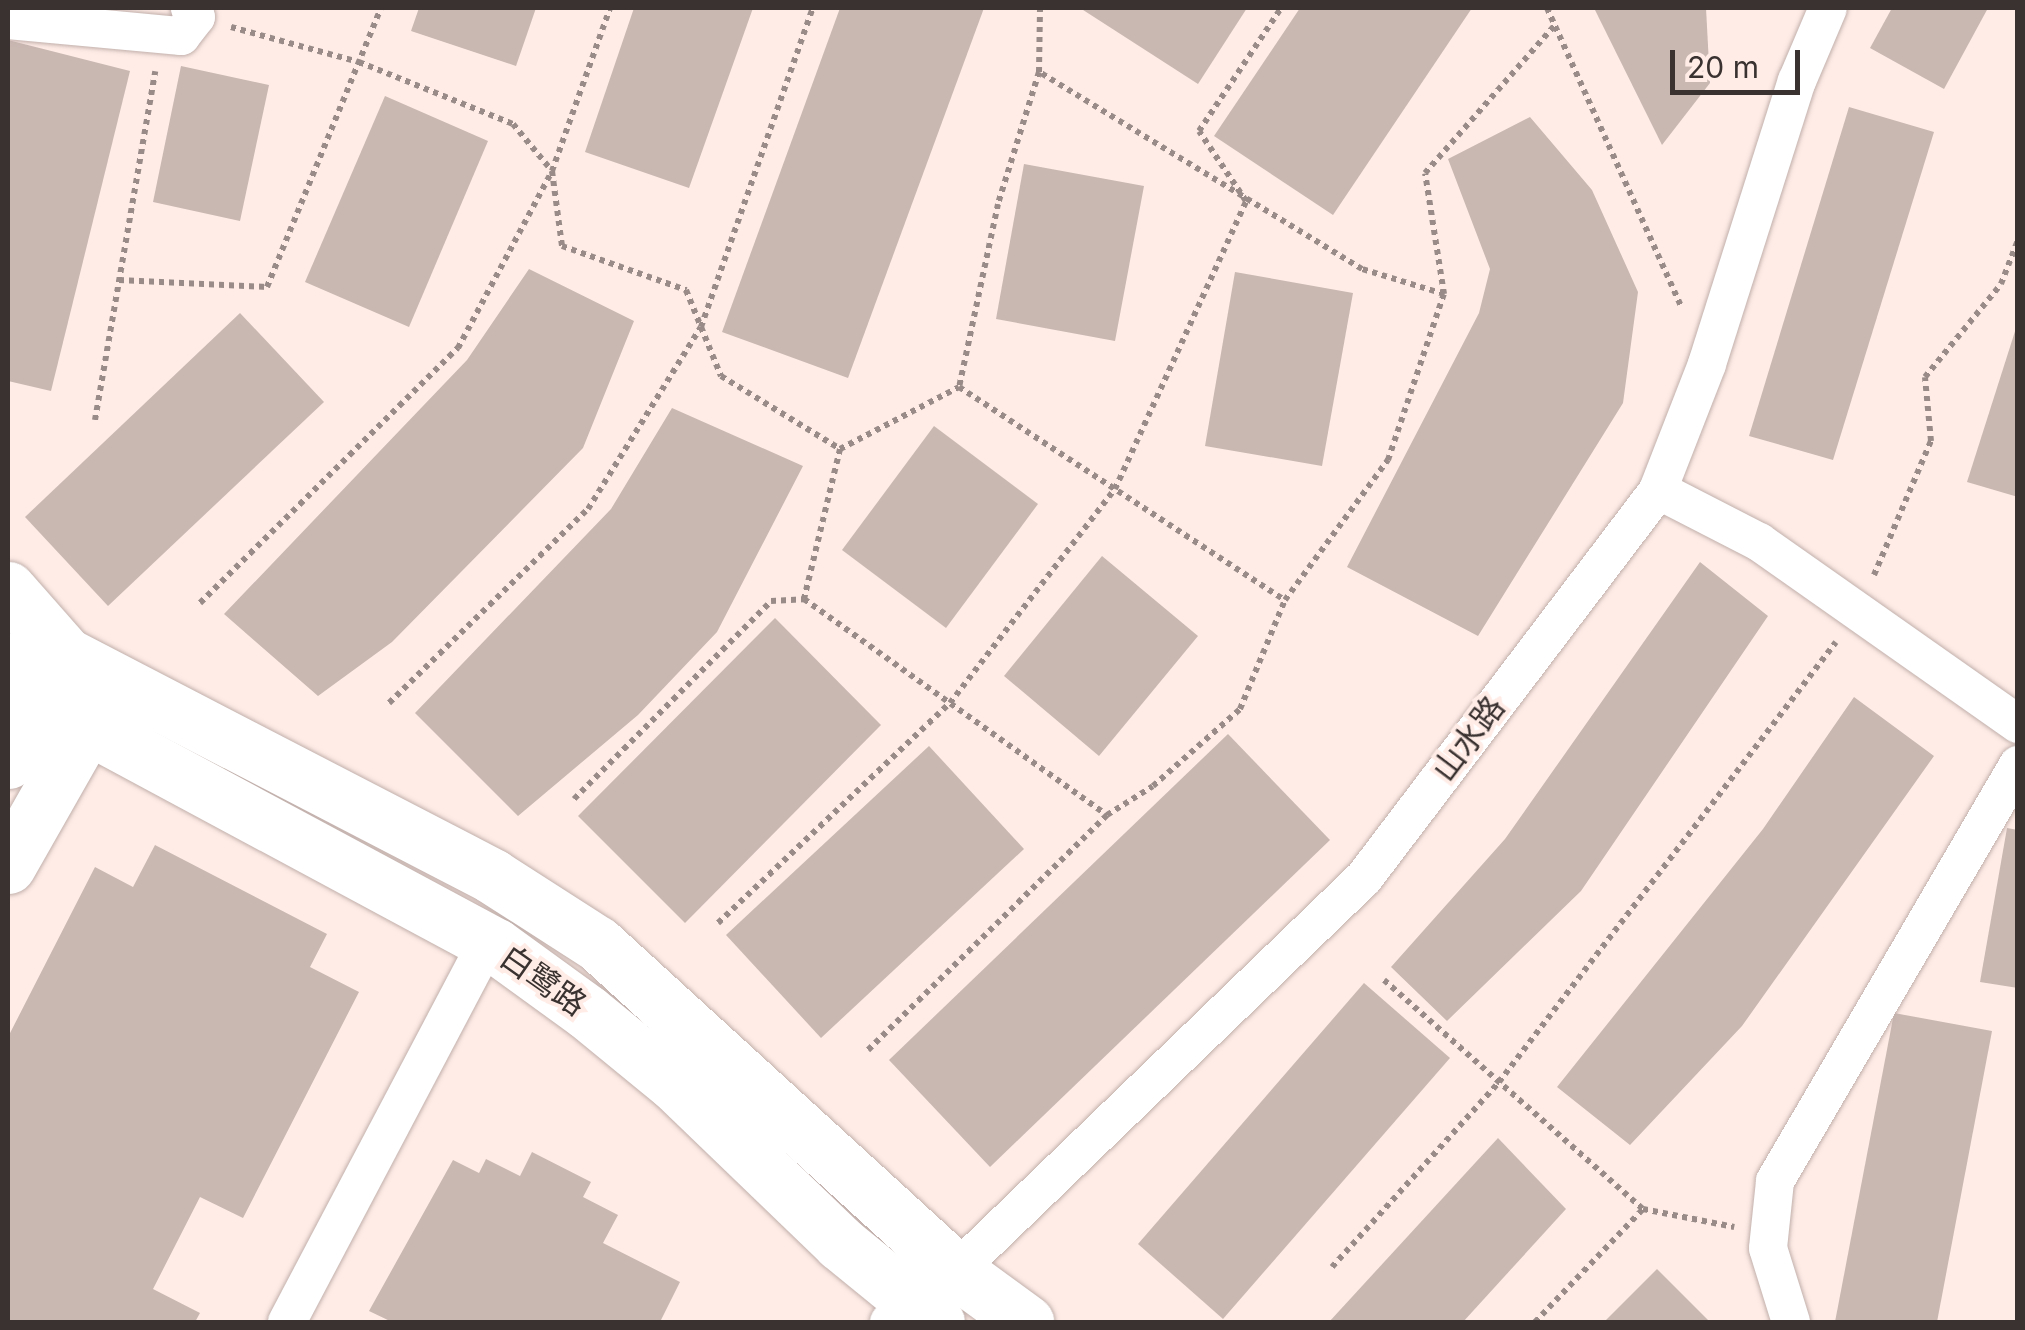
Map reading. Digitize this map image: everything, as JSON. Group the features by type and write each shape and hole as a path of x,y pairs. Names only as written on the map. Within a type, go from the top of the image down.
{"street":[{"name":"山水路","path":"924,1305 1364,878 1658,490 1707,364 1797,81 1828,8"},
{"path":"8,20 181,36 193,12"},
{"path":"1658,490 1759,542 2018,724"},
{"name":"白鹭路","path":"8,589 77,691 487,942 587,1012 674,1084 840,1244 924,1305"},
{"name":"白鹭路","path":"8,660 492,876 598,944 924,1305"},
{"path":"8,761 77,691"},
{"path":"8,866 77,691"},
{"path":"1791,1322 1776,1290 1769,1234 1775,1181 1798,1134 2018,765"},
{"path":"286,1322 487,942"},
{"path":"924,1305 1026,1322"}],"path":[{"path":"119,280 268,287 381,8"},
{"path":"200,604 458,348 552,171 610,8"},
{"path":"389,703 588,509 701,327 813,8"},
{"path":"959,387 998,204 1039,72 1040,8"},
{"path":"1246,201 1199,131 1282,8"},
{"path":"1547,8 1707,364"},
{"path":"193,12 359,62 512,124 552,171 562,246 686,290 721,376 840,449"},
{"path":"868,1050 1108,816 1153,786 1240,709 1284,600 1388,460 1444,294 1425,174 1555,25"},
{"path":"95,420 162,34"},
{"path":"1039,72 1362,269 1444,294"},
{"path":"718,924 950,703 1114,488 1246,201"},
{"path":"1332,1267 1499,1082 1859,612 1931,441 1925,377 2001,284 2018,240"},
{"path":"804,599 840,449 959,387"},
{"path":"959,387 1284,600"},
{"path":"574,800 771,601 804,599 1108,816"},
{"path":"1384,980 1643,1209 1769,1234"},
{"path":"1535,1322 1643,1209"}],"building":[{"path":"419,8 536,8 516,66 411,31"},
{"path":"634,8 753,8 689,188 585,152"},
{"path":"840,8 984,8 848,378 722,332"},
{"path":"1080,8 1247,8 1198,84"},
{"path":"1300,8 1472,8 1333,215 1214,136"},
{"path":"1594,8 1706,8 1710,83 1662,145"},
{"path":"1892,8 1988,8 1944,89 1870,48"},
{"path":"8,40 130,71 51,391 8,381"},
{"path":"181,66 269,85 240,221 153,202"},
{"path":"385,96 488,141 409,327 305,282"},
{"path":"1849,107 1934,132 1833,460 1749,436"},
{"path":"1530,117 1592,190 1638,292 1623,403 1478,636 1347,567 1479,313 1490,269 1448,159"},
{"path":"1024,164 1144,186 1115,341 996,319"},
{"path":"529,269 634,321 583,448 392,642 318,696 224,614 467,360"},
{"path":"1235,272 1353,293 1322,466 1205,446"},
{"path":"240,313 324,402 108,606 25,517"},
{"path":"2018,325 2018,497 1967,482"},
{"path":"672,408 803,466 717,632 638,715 518,816 415,713 611,509"},
{"path":"934,426 1038,504 946,628 842,550"},
{"path":"1102,556 1198,636 1099,756 1004,676"},
{"path":"1700,562 1768,616 1581,891 1447,1021 1391,967 1505,839"},
{"path":"775,618 881,725 685,923 578,816"},
{"path":"1854,697 1934,756 1742,1026 1630,1145 1557,1087 1763,829"},
{"path":"1228,734 1330,840 990,1167 889,1060"},
{"path":"929,746 1024,849 821,1038 726,935"},
{"path":"2007,828 2018,830 2018,988 1980,982"},
{"path":"155,845 327,934 310,967 359,992 243,1218 200,1197 153,1289 200,1313 195,1322 8,1322 8,1037 95,867 133,887"},
{"path":"1364,983 1450,1058 1223,1319 1138,1244"},
{"path":"1894,1013 1992,1031 1937,1322 1835,1322"},
{"path":"1498,1138 1566,1209 1463,1322 1329,1322"},
{"path":"532,1152 591,1182 583,1197 618,1215 603,1243 680,1282 660,1322 392,1322 369,1311 453,1160 479,1173 486,1159 520,1176"},
{"path":"1657,1269 1710,1322 1604,1322"}]}
